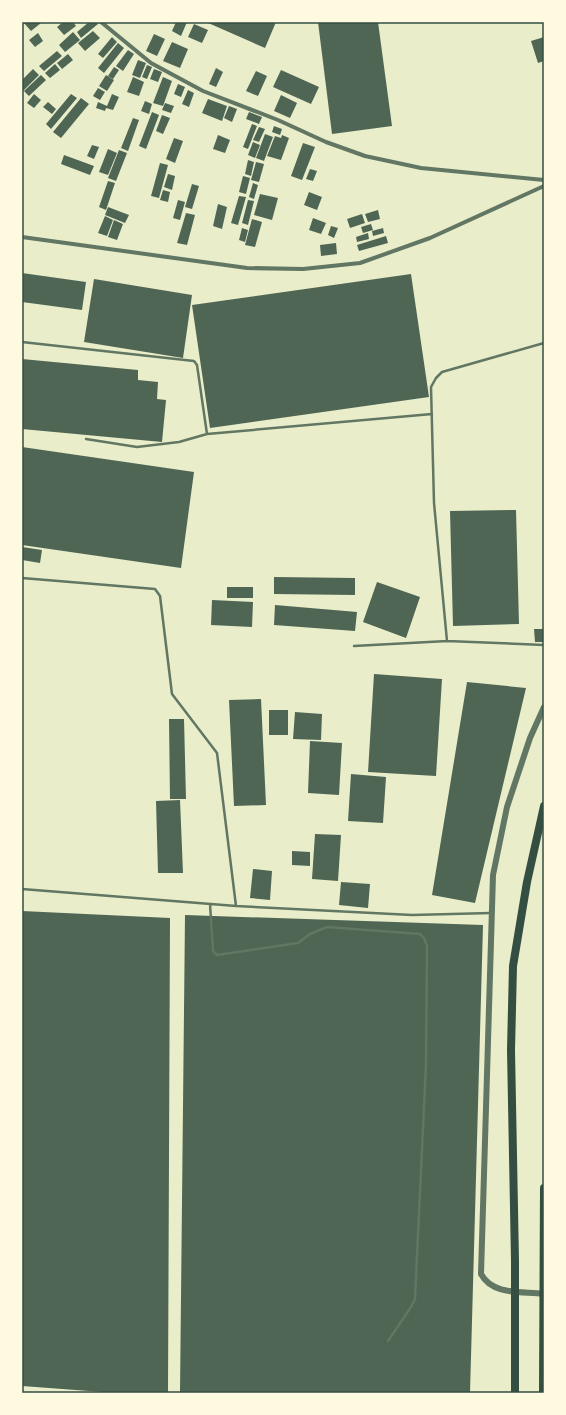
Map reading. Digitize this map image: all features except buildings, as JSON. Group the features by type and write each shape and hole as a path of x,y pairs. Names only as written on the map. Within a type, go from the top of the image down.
{"highway":[{"path":"515,1393 515,1260 511,1050 513,966 527,882 544,806"},
{"path":"543,1393 544,1188"}],"street":[{"path":"101,22 151,63 203,91 278,120 339,147 365,156 421,168 544,180"},
{"path":"22,237 247,268 303,270 360,263 430,238 544,186"},
{"path":"544,707 530,738 507,807 493,875 481,1274 485,1280 495,1287 509,1292 544,1294"}],"lane":[{"path":"22,342 194,361 197,365 208,434"},
{"path":"448,641 434,503 431,387 436,378 442,372 544,343"},
{"path":"86,439 137,447 179,442 208,434 432,414"},
{"path":"22,578 155,589 160,596 172,694 217,753 236,906"},
{"path":"354,646 448,641 544,645"},
{"path":"22,889 236,906 412,915 492,913"},
{"path":"210,904 213,951 217,955 298,942 310,934 327,927 420,934 428,946 426,1064 415,1299 388,1341"}]}
